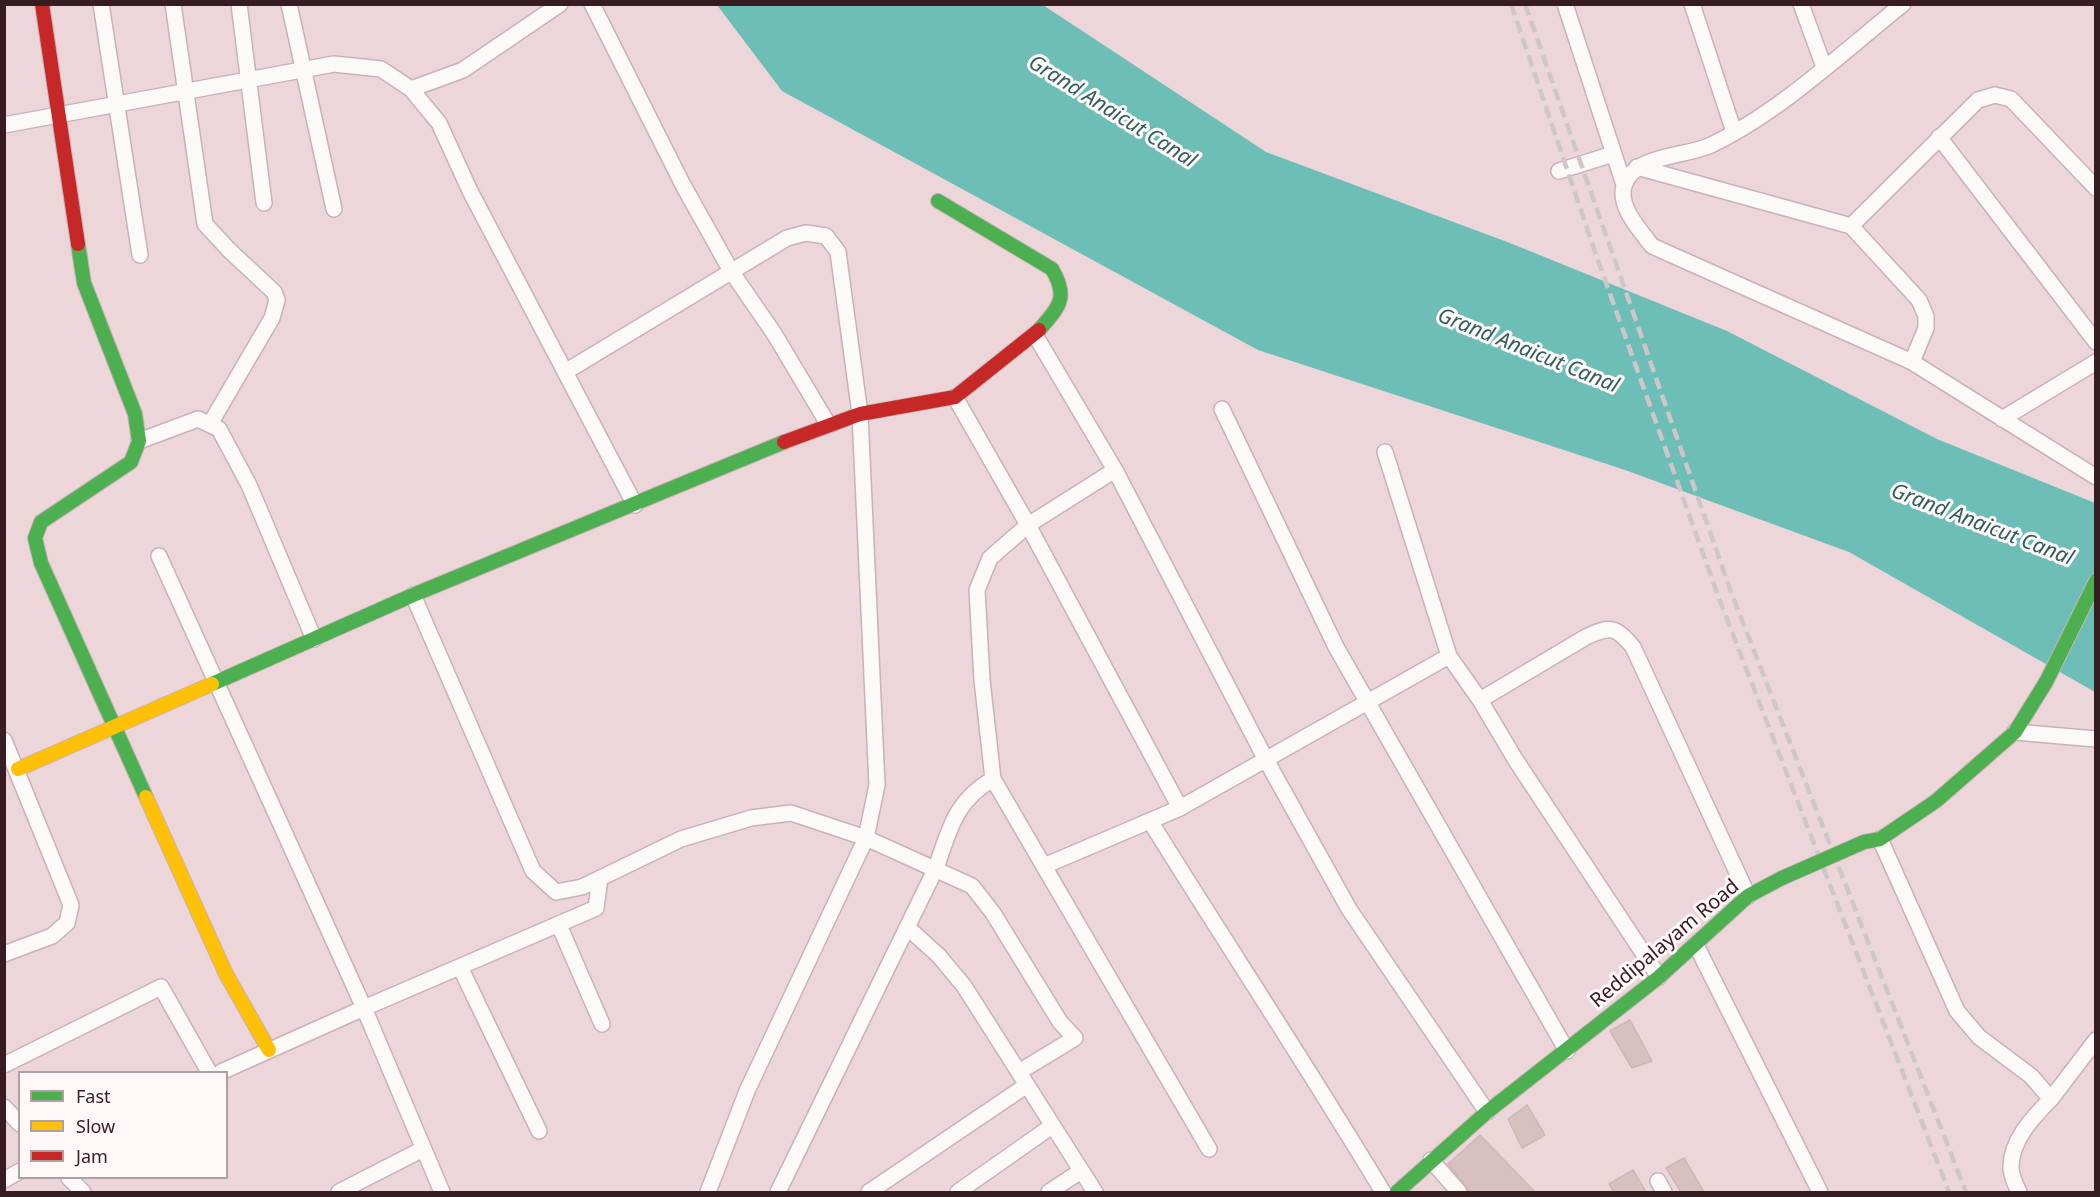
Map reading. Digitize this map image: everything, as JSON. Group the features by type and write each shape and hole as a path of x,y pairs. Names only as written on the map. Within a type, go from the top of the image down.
{"street":[{"path":"42,4 57,116 84,283 135,414 139,441 131,462 41,522 35,538 41,563 113,727 226,974 269,1050"},
{"path":"101,4 140,255"},
{"path":"173,4 205,224 229,250 258,274 274,292 277,300 272,318 210,424"},
{"path":"239,4 264,203"},
{"path":"289,4 334,209"},
{"path":"411,89 463,70 560,4"},
{"path":"592,4 683,185 731,271 775,335 828,424"},
{"path":"1565,4 1624,185 1624,202 1634,222 1652,246 1912,362 2096,477"},
{"path":"1692,4 1734,132"},
{"path":"1801,4 1824,67"},
{"path":"1624,185 1637,167 1664,157 1709,146 1760,117 1903,4"},
{"path":"4,125 334,64 381,69 411,89 439,123 471,191 635,505"},
{"path":"1851,226 1978,100 1995,95 2011,99 2096,188"},
{"path":"1939,137 2096,342"},
{"path":"1559,171 1613,154"},
{"path":"1637,167 1851,226 1919,300 1926,316 1926,328 1912,362"},
{"path":"18,769 413,595 828,424 860,414 955,398 1035,335 1060,306 1061,285 1052,269 938,201"},
{"path":"565,372 787,238 806,233 826,236 838,252 860,414 877,785 866,838 747,1091 708,1192"},
{"path":"1035,335 1115,470 1265,758 1349,909 1487,1112"},
{"path":"2002,419 2096,362"},
{"path":"955,398 1028,525 1180,808"},
{"path":"1222,409 1336,647 1567,1051"},
{"path":"139,441 198,419 219,429 249,485 314,639"},
{"path":"1385,452 1449,656 1480,700 1515,759 1659,977"},
{"path":"1115,470 1028,525 990,558 978,590 982,680 993,779 1209,1149"},
{"path":"159,556 364,1008 441,1192"},
{"name":"Reddipalayam Road","path":"1397,1192 1487,1112 1659,977 1749,896 1782,878 1864,842 1880,839 1964,779 2015,732 2046,682 2096,581"},
{"path":"413,595 533,871 556,892 582,887 681,839 751,818 791,813 866,838 936,868 972,886 993,913 1060,1022 1075,1038 869,1192"},
{"path":"1480,700 1604,628 1620,631 1633,647 1749,896"},
{"path":"1044,866 1180,808 1449,656"},
{"path":"2015,732 2096,740"},
{"path":"4,740 18,769 71,905 68,923 52,936 4,954"},
{"path":"778,1192 936,868 956,811 976,789 993,779"},
{"path":"1150,821 1249,980 1310,1071 1383,1192"},
{"path":"1880,839 1957,1011 1979,1037 2031,1076 2051,1099"},
{"path":"223,1071 596,908 600,878"},
{"path":"559,925 602,1024"},
{"path":"908,927 939,956 964,986 1095,1192"},
{"path":"1696,945 1820,1192"},
{"path":"460,967 539,1131"},
{"path":"4,1065 161,987 208,1071"},
{"path":"2019,1192 2011,1170 2014,1150 2028,1124 2051,1099 2096,1040"},
{"path":"4,1107 18,1122"},
{"path":"958,1192 1052,1126"},
{"path":"339,1192 423,1149"},
{"path":"1431,1160 1459,1192"},
{"path":"1048,1192 1081,1171"},
{"path":"4,1180 18,1172"},
{"path":"70,1179 83,1192"}],"water":[{"name":"Grand Anaicut Canal","path":"717,5 1043,5 1266,152 1510,243 1727,331 1937,439 2095,503 2095,692 1849,552 1625,470 1258,350 782,91"}],"building":[{"path":"1630,1020 1652,1061 1632,1068 1610,1031"},
{"path":"1527,1105 1545,1135 1522,1148 1508,1119"},
{"path":"1480,1135 1535,1192 1470,1192 1448,1164"},
{"path":"1684,1158 1704,1192 1681,1192 1666,1168"},
{"path":"1633,1170 1646,1192 1614,1192 1609,1184"}],"railway":[{"path":"1511,4 1595,252 1720,601 1949,1192"},
{"path":"1525,4 1731,592 1966,1192"}],"traffic: fast":[{"path":"938,201 1052,269 1061,295 1052,315 1039,330"},
{"path":"78,244 84,283 135,414 139,441 131,462 41,522 35,538 41,563 146,797"},
{"path":"212,684 413,595 784,442"},
{"path":"1864,842 1880,839 1936,801 2015,732 2046,682 2096,581"},
{"path":"1782,878 1864,842"},
{"path":"1397,1192 1487,1112 1659,977 1748,896 1782,878"}],"traffic: slow":[{"path":"18,769 212,684"},
{"path":"146,797 226,974 269,1050"}],"traffic: jam":[{"path":"42,4 78,244"},
{"path":"784,442 860,414 955,397 1039,330"}]}
